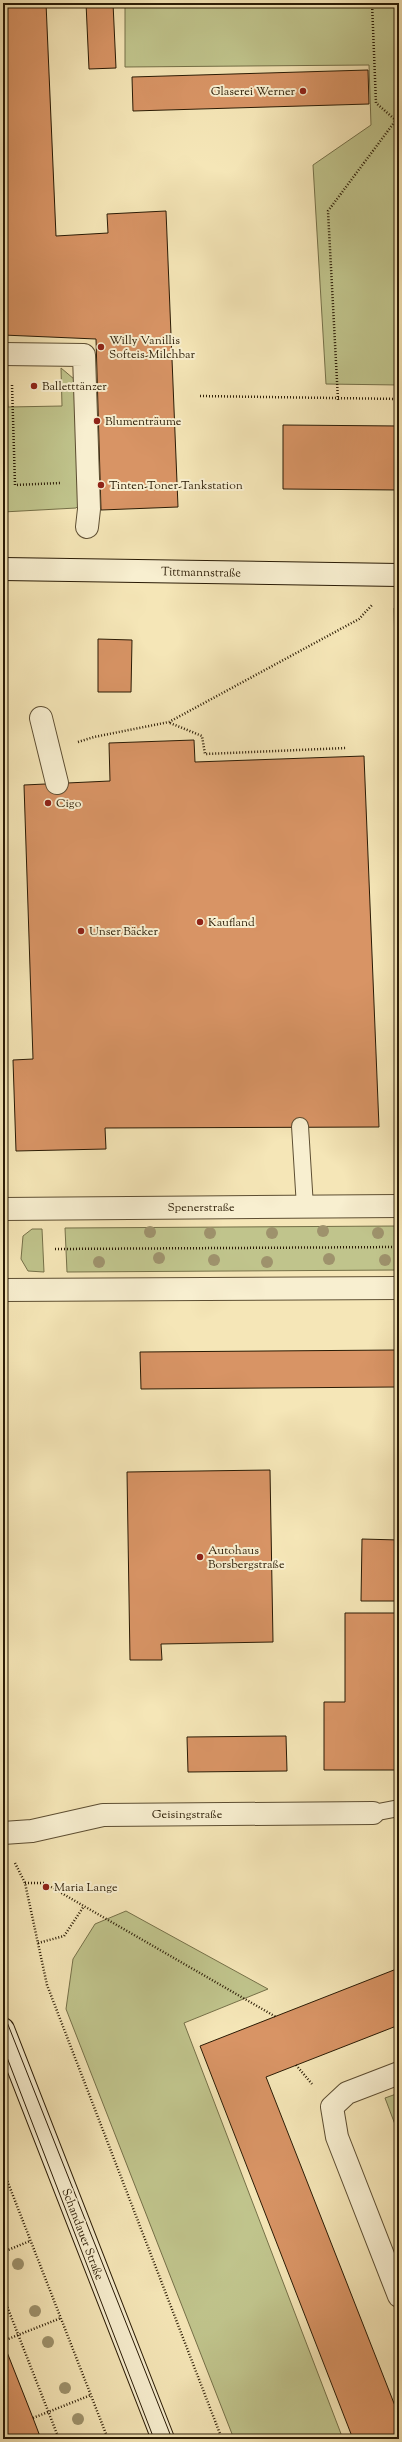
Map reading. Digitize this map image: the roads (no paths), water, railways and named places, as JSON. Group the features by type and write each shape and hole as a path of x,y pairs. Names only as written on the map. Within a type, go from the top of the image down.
{"street":[{"path":"7,354 84,355 88,509 87,527"},
{"name":"Tittmannstraße","path":"3,569 399,575"},
{"path":"41,718 57,783"},
{"name":"Spenerstraße","path":"3,1209 399,1206"},
{"path":"3,1290 399,1288"},
{"name":"Geisingstraße","path":"3,1833 32,1831 103,1815 373,1813"},
{"name":"Schandauer Straße","path":"3,2029 163,2439"},
{"path":"399,2073 347,2093 332,2107 337,2137 399,2296"}],"lane":[{"path":"300,1126 305,1207"},
{"path":"373,1813 399,1808"}],"tram line":[{"path":"3,2012 172,2439"},
{"path":"3,2047 154,2439"}],"place":[{"name":"Glaserei Werner","path":"303,91"},
{"name":"Willy Vanillis Softeis-Milchbar","path":"101,347"},
{"name":"Balletttänzer","path":"34,386"},
{"name":"Blumenträume","path":"97,421"},
{"name":"Tinten-Toner-Tankstation","path":"101,485"},
{"name":"Cigo","path":"48,803"},
{"name":"Kaufland","path":"200,922"},
{"name":"Unser Bäcker","path":"81,931"},
{"name":"Autohaus Borsbergstraße","path":"200,1557"},
{"name":"Maria Lange","path":"46,1887"}]}
